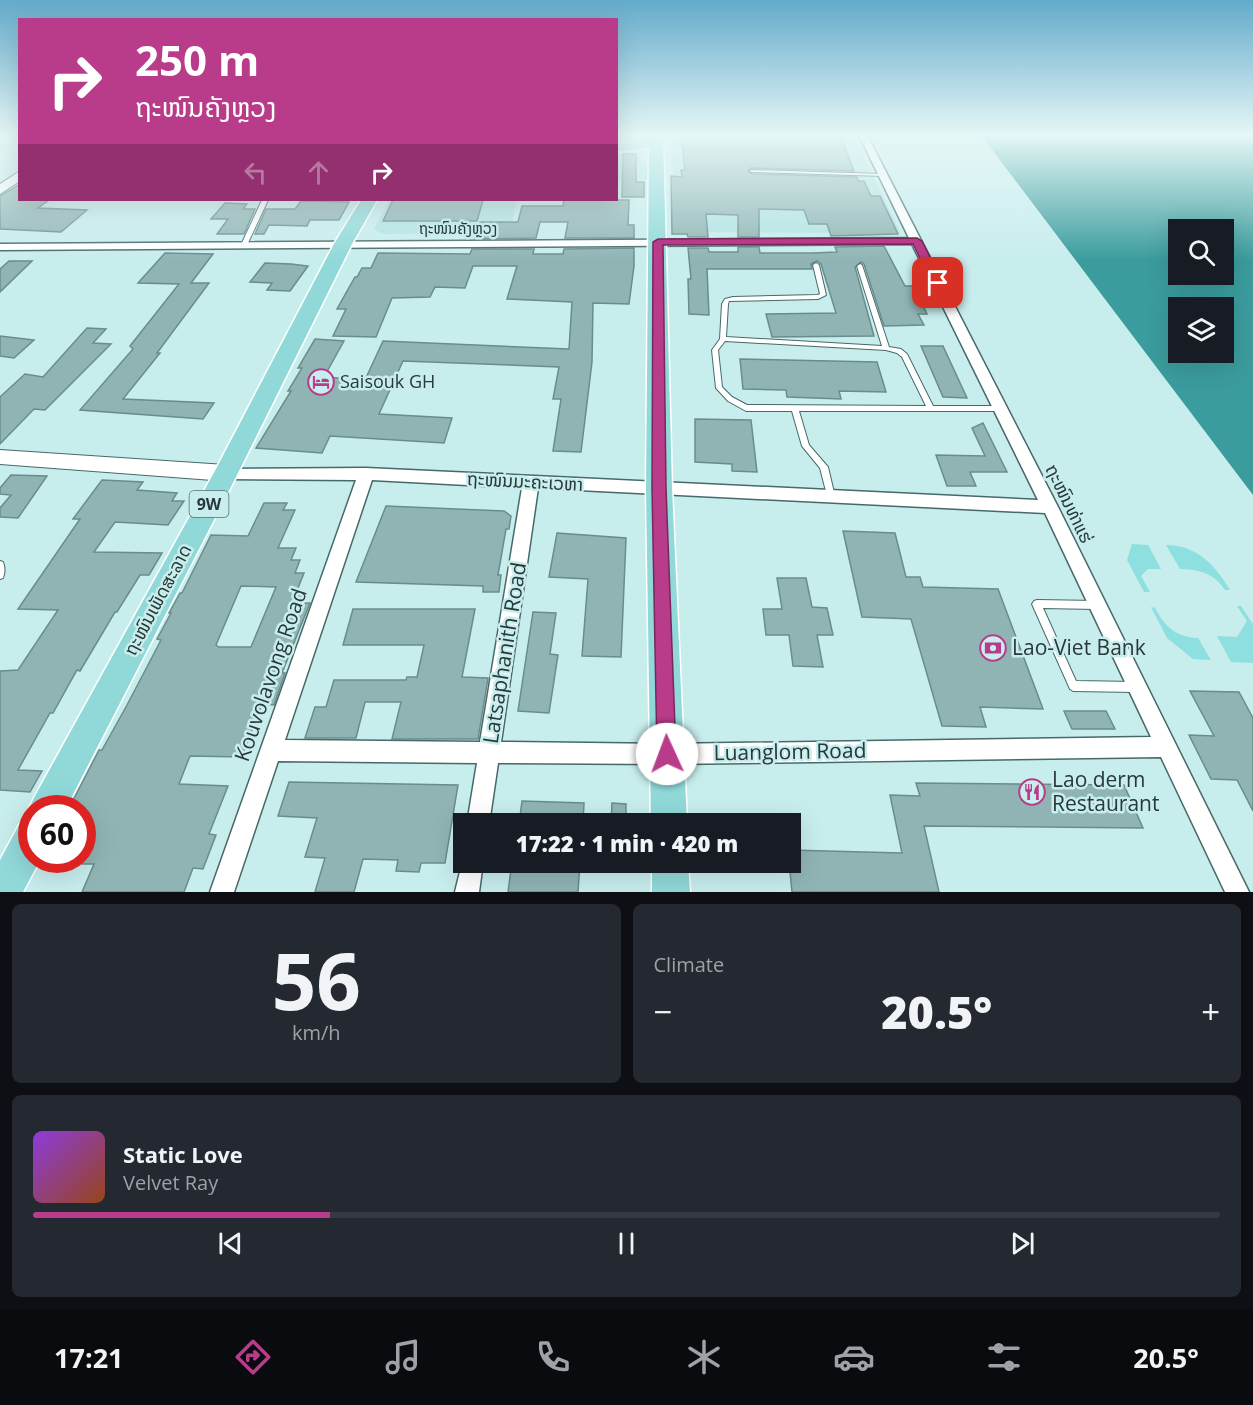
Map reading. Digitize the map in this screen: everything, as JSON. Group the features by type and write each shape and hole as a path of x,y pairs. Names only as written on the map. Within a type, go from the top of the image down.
{"main road":[{"path":"657,177 659,488 669,813"},
{"name":"ຖະໜົນເພັດສະລາດ","path":"54,795 226,473 343,244 368,201"},
{"path":"3,892 18,864"},
{"path":"670,873 671,892"}],"street":[{"path":"0,190 18,177"},
{"name":"ຖະໜົນທ່າແຮ່","path":"885,177 1050,507 1237,892"},
{"name":"ຖະໜົນຄັງຫຼວງ","path":"0,247 917,241"},
{"name":"ຖະໜົນມະຄະເວຫາ","path":"0,457 226,473 366,474 1050,507"},
{"name":"Kouvolavong Road","path":"222,892 366,474"},
{"name":"Latsaphanith Road","path":"480,813 531,482"},
{"name":"Luanglom Road","path":"272,750 667,754 1165,747"},
{"path":"467,892 470,873"}],"lane":[{"path":"244,245 265,201"},
{"path":"816,265 823,295 727,300 724,304 723,339 715,350 719,388 730,399 746,408 795,410 1001,409"},
{"path":"860,266 886,348"},
{"path":"723,339 886,348 898,351 905,356 931,409"},
{"path":"795,410 806,446 824,467 831,496"},
{"path":"0,565 0,575"},
{"path":"1096,605 1037,604 1073,686 1136,687"}],"shaded area":[{"path":"618,177 652,177 652,180 618,180"},
{"path":"674,177 873,177 901,233 677,232"},
{"path":"1012,177 1253,177 1253,495"},
{"path":"388,201 517,201 509,234 382,234 374,229"},
{"path":"1132,544 1148,545 1161,569 1148,569 1141,576 1150,592 1144,592 1127,560"},
{"path":"1166,545 1187,549 1204,558 1218,572 1230,590 1225,590 1211,576 1194,570 1180,569"},
{"path":"1237,606 1241,606 1253,624 1253,663 1231,662 1217,636 1237,637 1247,621"},
{"path":"1151,607 1155,608 1172,630 1183,636 1198,638 1211,660 1193,659 1167,638"}],"building":[{"path":"622,177 636,177 636,182 644,182 644,197 622,197"},
{"path":"671,177 857,177 858,181 864,181 871,196 880,196 898,234 831,236 827,224 809,224 804,210 759,209 759,237 738,237 738,215 706,214 708,237 672,234"},
{"path":"18,185 18,201 48,201 38,208 87,210 61,232 0,229 0,196"},
{"path":"629,200 628,225 634,225 634,238 565,238 568,222 540,222 536,238 475,239 480,222 518,222 522,206 563,206 564,201"},
{"path":"301,201 349,202 339,220 310,220 307,226 269,225 264,234 255,234 266,209 295,209"},
{"path":"393,201 483,201 477,221 383,221"},
{"path":"225,203 247,204 243,209 255,209 244,234 217,234 228,219 211,219"},
{"path":"884,246 905,286 914,286 927,314 918,314 924,325 884,326 864,264 861,262 855,267 874,336 772,337 766,314 836,313 821,264 817,261 811,264 812,269 707,269 709,315 689,314 688,279 691,279 688,248 708,248 709,252 738,252 738,247 759,247 760,253 812,253 837,252 835,247"},
{"path":"634,248 629,304 593,303 592,362 581,452 553,451 561,399 553,399 559,367 403,361 379,414 452,418 444,443 330,436 322,453 256,448 291,391 288,391 302,368 298,368 315,339 344,341 324,377 365,380 383,341 569,349 572,302 507,299 517,266 473,266 465,288 435,287 430,297 392,298 376,337 333,336 346,309 337,309 355,277 362,268 371,268 378,253 470,254 472,249 534,249 533,254 563,254 564,249"},
{"path":"165,253 213,254 191,283 209,283 157,353 160,353 123,399 214,403 203,419 80,410 133,349 130,346 179,284 138,283"},
{"path":"9,261 32,261 0,292 0,269"},
{"path":"265,263 308,266 290,291 267,290 272,283 250,282"},
{"path":"87,328 106,329 93,343 111,344 45,410 34,409 0,444 0,397 25,374 43,377"},
{"path":"0,336 34,340 14,358 0,356"},
{"path":"921,346 943,346 967,398 943,397"},
{"path":"740,359 877,362 886,392 839,391 841,399 787,397 786,390 743,389"},
{"path":"695,419 751,420 757,472 732,471 732,464 695,462"},
{"path":"983,423 1007,472 970,472 976,486 947,486 936,455 985,456 972,428"},
{"path":"11,475 47,476 18,518 0,517 0,508 11,495 0,494 0,488"},
{"path":"102,480 143,482 137,490 177,493 172,501 184,501 168,525 115,522 94,552 162,553 149,575 140,575 115,612 80,671 77,670 53,713 50,713 18,770 42,771 30,792 0,790 0,671 18,670 58,610 18,609 80,519 73,519"},
{"path":"264,503 287,503 283,510 295,510 278,548 296,548 291,560 300,560 295,573 304,573 296,593 308,593 304,603 310,603 282,673 285,673 274,705 262,704 242,757 190,756 179,784 228,786 209,834 216,835 203,869 193,868 184,892 82,892 90,873 96,873 96,795 76,795 161,640 157,639 171,613 169,613 182,593 211,535 248,536","holes":["241,586 276,587 251,647 219,647 216,645"]},
{"path":"386,506 504,511 511,516 509,529 506,529 498,575 501,575 499,592 483,592 483,586 356,582"},
{"path":"843,531 895,533 906,577 920,577 923,587 998,589 1043,709 980,707 986,727 942,726 911,619 862,617"},
{"path":"557,533 626,538 621,657 582,656 588,579 549,577"},
{"path":"777,578 806,578 812,607 827,608 833,635 817,635 823,667 793,666 789,635 766,635 763,609 782,609"},
{"path":"353,609 475,609 462,677 488,678 478,739 392,739 401,702 365,702 356,738 305,738 315,707 326,707 334,680 406,680 407,677 417,677 424,645 343,645"},
{"path":"533,612 556,613 550,654 558,655 549,713 518,711"},
{"path":"1190,691 1239,692 1253,718 1253,811 1237,780 1211,779 1189,735 1214,736"},
{"path":"1064,711 1106,711 1115,729 1072,729"},
{"path":"289,782 458,785 445,863 421,863 419,872 396,871 398,860 363,859 354,892 315,892 325,858 305,857 317,818 278,816"},
{"path":"916,783 1124,785 1143,828 924,826 939,892 792,892 790,873 801,873 801,850 902,853 890,795 920,796"},
{"path":"522,801 584,803 584,813 520,813"},
{"path":"612,803 626,804 626,813 612,813"},
{"path":"510,873 579,873 578,892 508,892"}],"place":[{"name":"Saisouk GH","path":"321,382"},
{"name":"Lao-Viet Bank","path":"993,648"},
{"name":"Lao derm Restaurant","path":"1032,792"}],"route":[{"path":"667,754 659,488 658,242 917,241 938,283"}]}
